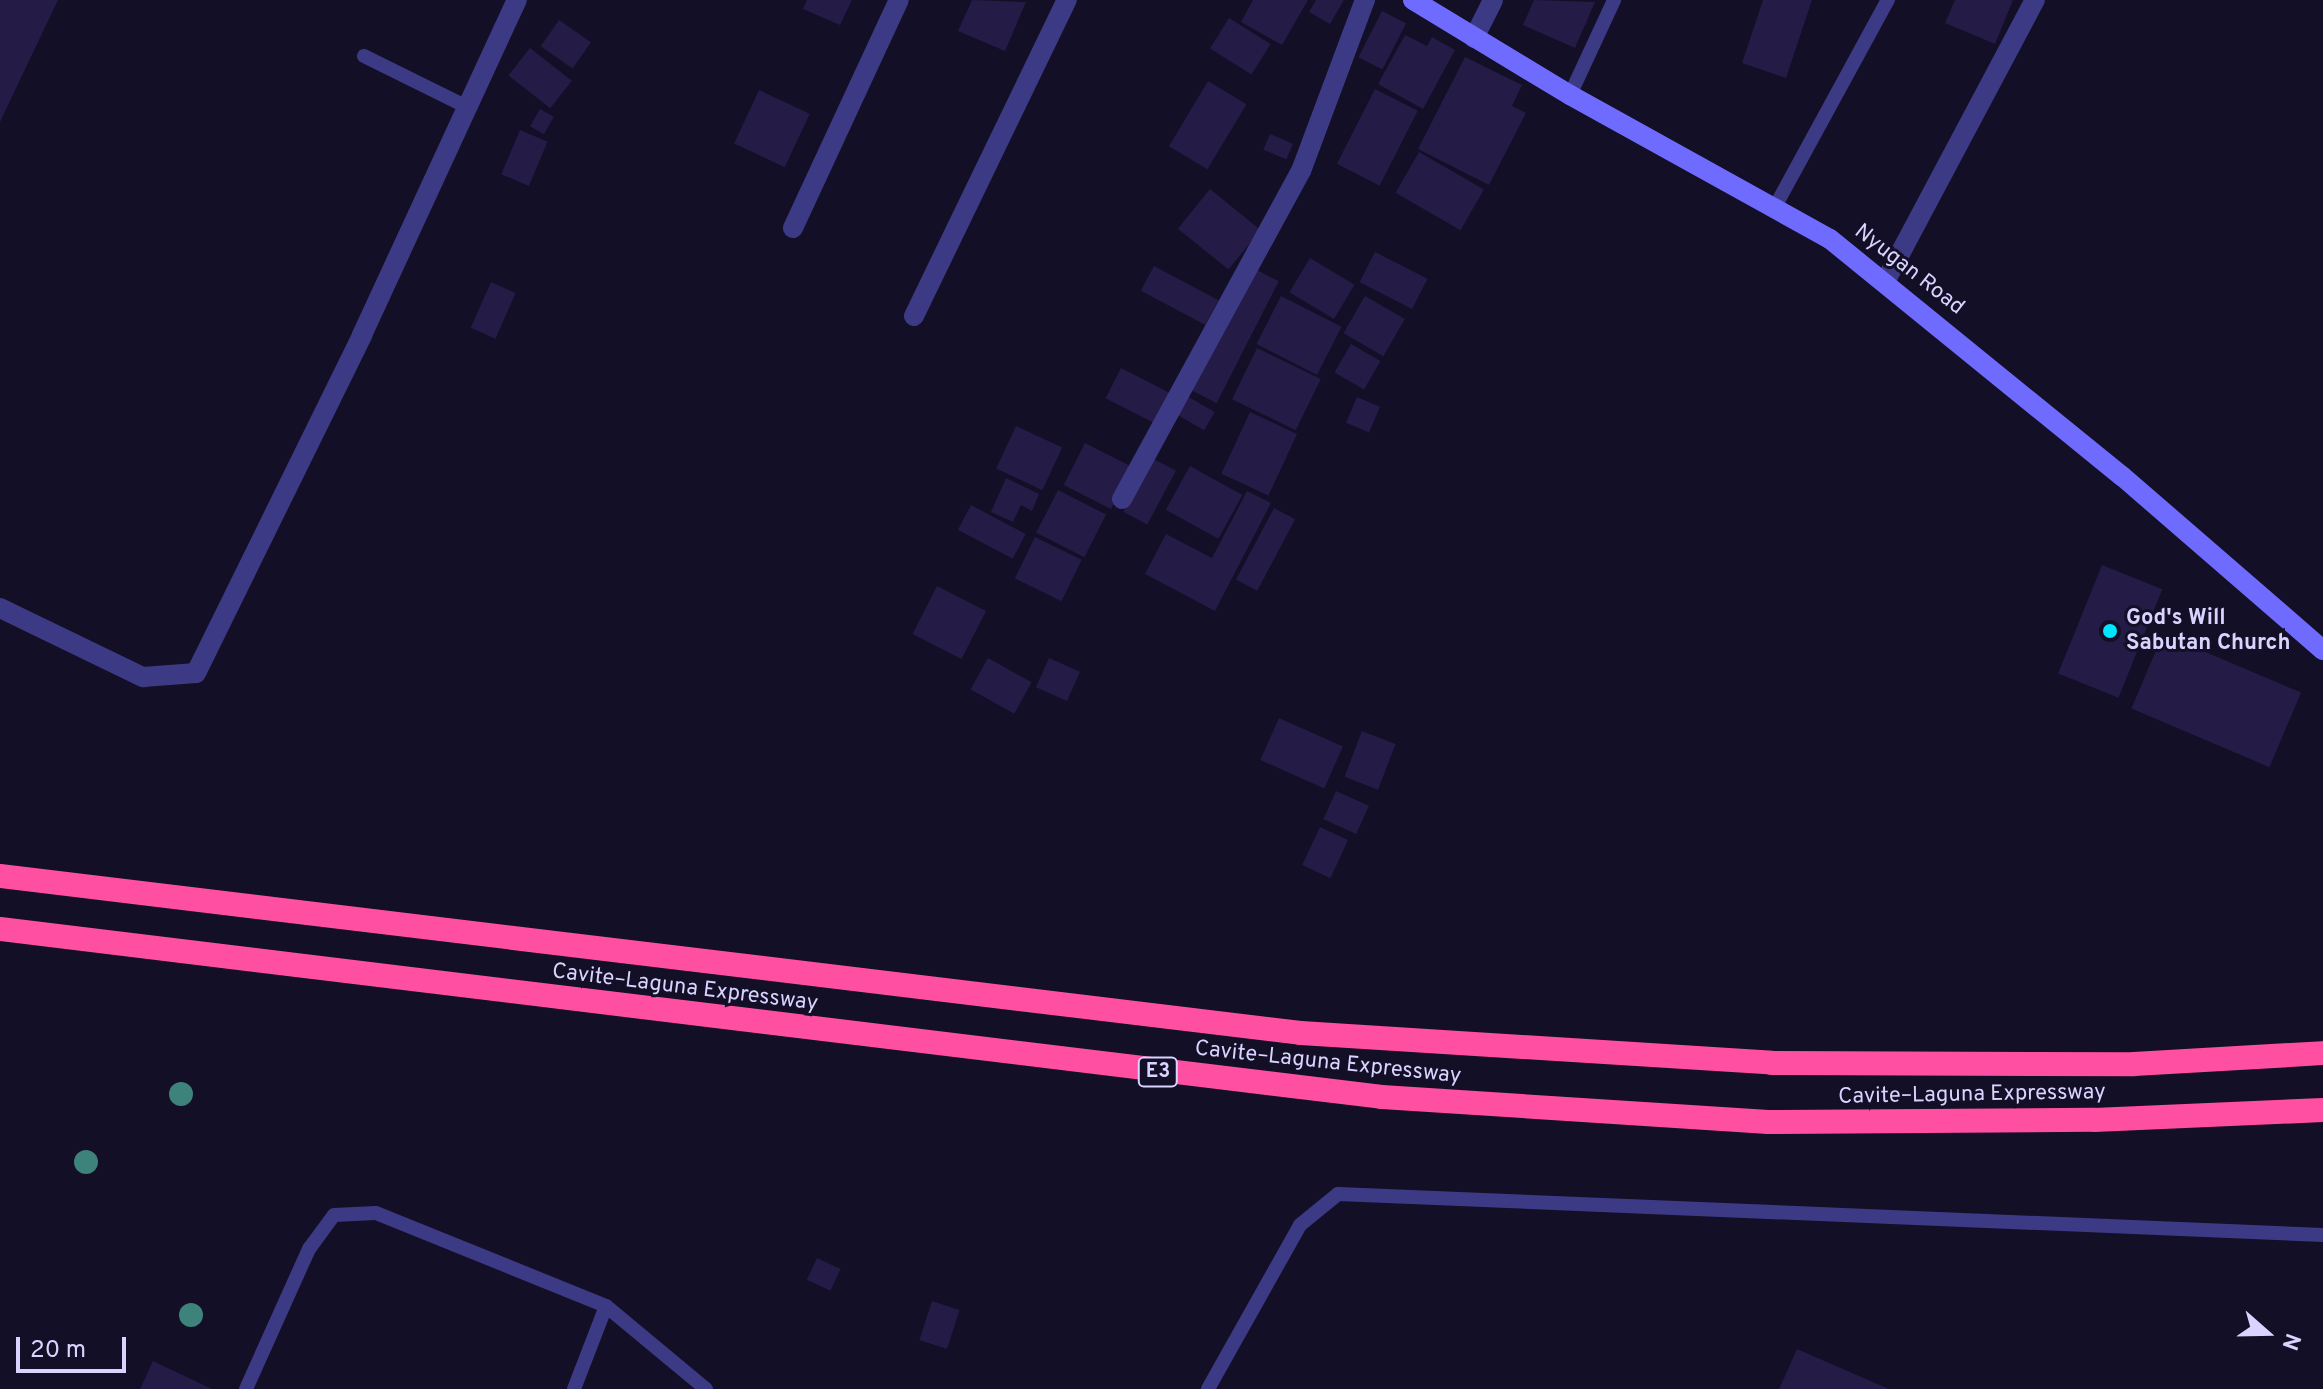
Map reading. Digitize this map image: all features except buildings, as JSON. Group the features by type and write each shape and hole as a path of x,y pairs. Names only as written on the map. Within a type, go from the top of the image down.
{"highway":[{"name":"Cavite–Laguna Expressway","path":"0,876 1301,1033 1772,1063 2134,1064 2323,1053"},
{"name":"Cavite–Laguna Expressway","path":"0,929 1382,1097 1768,1122 2094,1120 2323,1110"}],"main road":[{"name":"Nyugan Road","path":"1413,0 1570,95 1776,205 1886,280 2323,650"}],"street":[{"path":"0,608 143,677 196,673 517,0"},
{"path":"793,228 899,0"},
{"path":"914,316 1067,0"},
{"path":"1122,499 1301,171 1365,0"},
{"path":"1474,38 1493,0"},
{"path":"1886,280 2035,0"}],"lane":[{"path":"1570,95 1614,0"},
{"path":"1776,205 1888,0"},
{"path":"364,56 467,107"},
{"path":"1208,1389 1300,1225 1338,1194 2323,1235"},
{"path":"246,1389 309,1249 334,1215 376,1213 606,1306 706,1389"},
{"path":"574,1389 606,1306"}],"place":[{"name":"God's Will Sabutan Church","path":"2110,631"}]}
